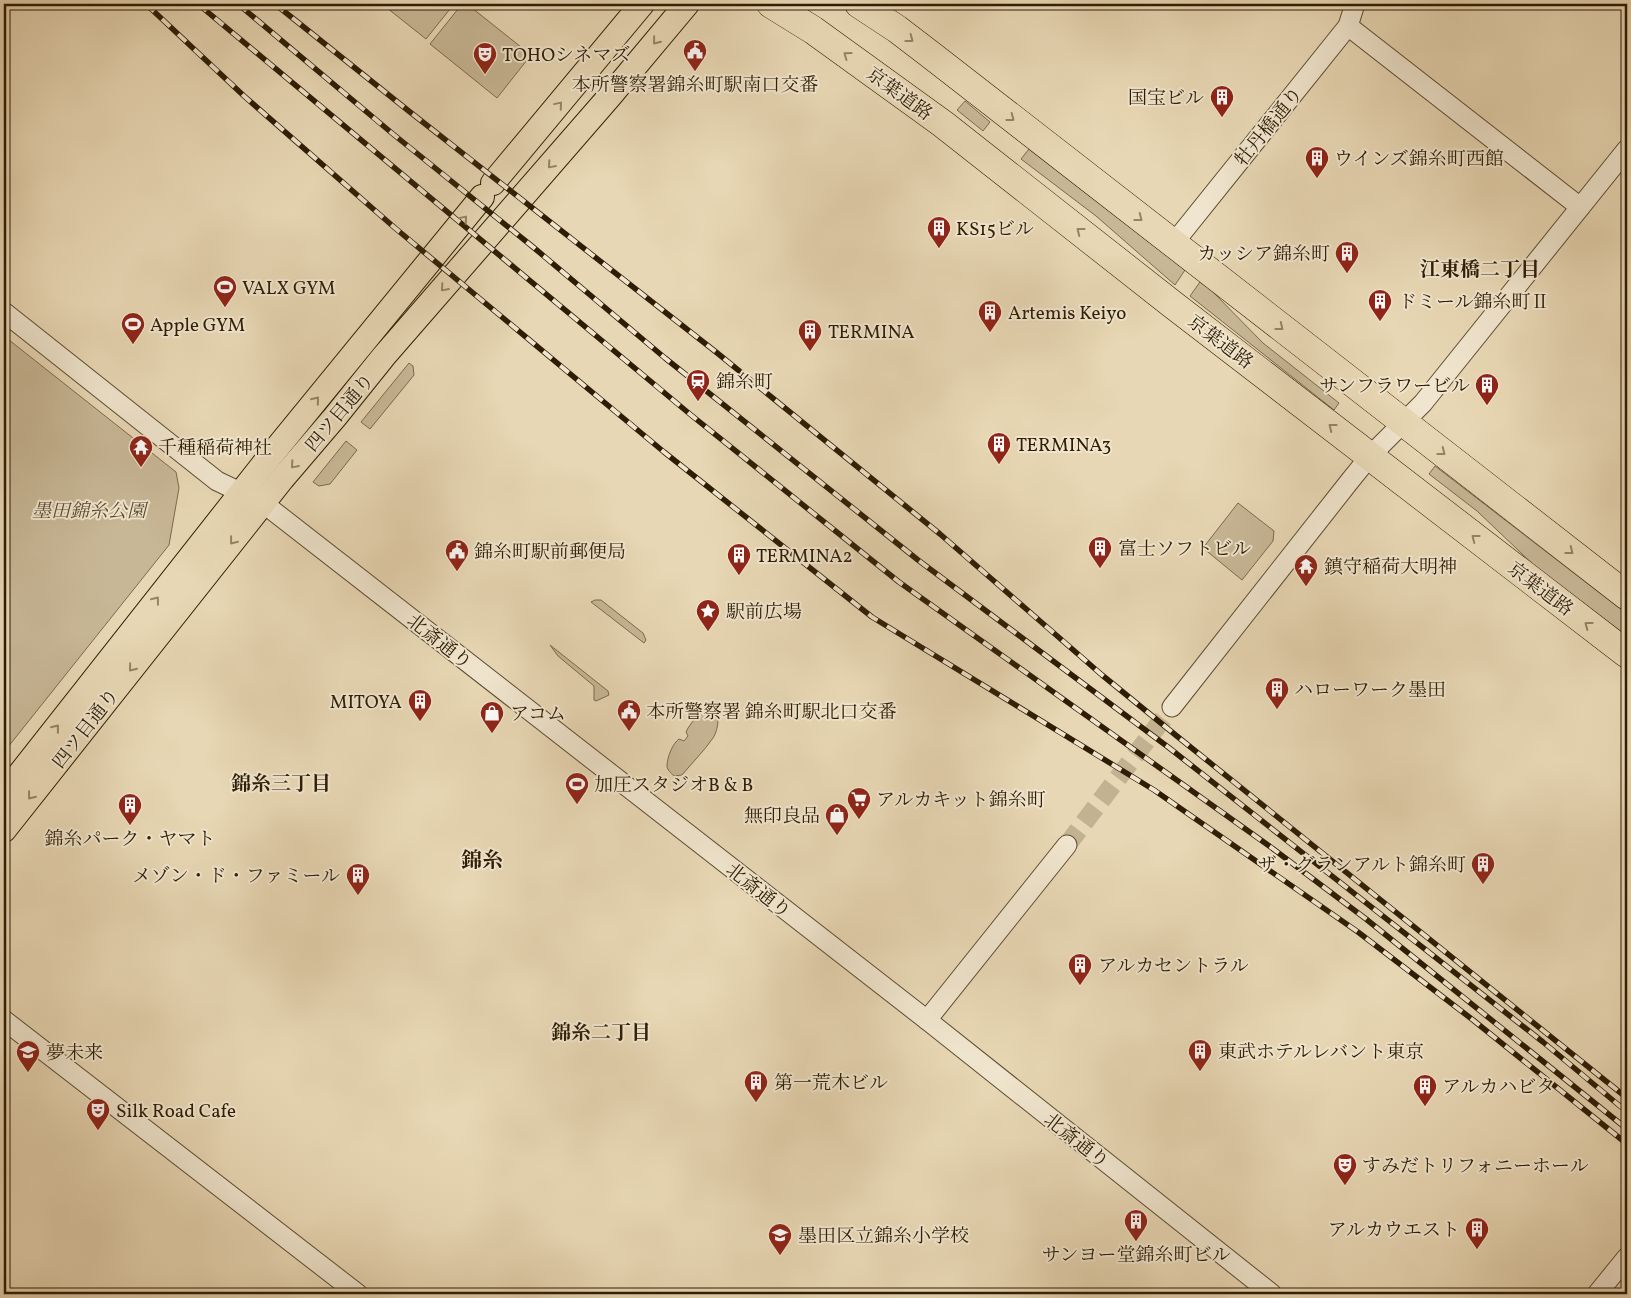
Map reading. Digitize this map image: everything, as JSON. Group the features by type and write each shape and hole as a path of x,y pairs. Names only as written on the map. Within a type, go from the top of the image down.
{"highway":[{"name":"京葉道路","path":"771,4 813,30 943,124 1172,304 1627,654"},
{"path":"859,4 897,29 1627,596"}],"main road":[{"name":"四ツ目通り","path":"4,794 242,492 642,4"},
{"name":"四ツ目通り","path":"4,830 263,503 384,356 598,111 687,4"}],"street":[{"name":"牡丹橋通り","path":"1173,244 1348,26 1355,4"},
{"path":"1348,26 1580,207"},
{"path":"1172,707 1370,456 1423,402 1627,149"},
{"name":"北斎通り","path":"4,312 217,481 263,503 927,1020 1272,1294"},
{"path":"927,1020 1067,845"},
{"path":"4,1020 358,1294"},
{"path":"1598,1294 1627,1257"}],"green space":[{"path":"382,4 454,4 426,39"},
{"path":"462,4 467,4 531,55 497,98 430,44"},
{"path":"965,101 990,122 983,131 957,110"},
{"path":"1029,149 1185,270 1175,285 1096,216 1021,159"},
{"path":"1200,282 1209,288 1263,343 1339,403 1334,410 1190,296"},
{"name":"墨田錦糸公園","path":"4,336 176,472 179,488 169,545 4,752"},
{"path":"409,363 413,366 414,375 370,429 361,422"},
{"path":"346,441 357,450 330,484 319,486 313,482"},
{"path":"1435,466 1627,614 1627,636 1538,569 1477,511 1429,474"},
{"path":"1238,503 1274,531 1273,541 1242,580 1203,548"},
{"path":"601,600 643,633 646,640 644,643 591,602"},
{"path":"550,645 608,691 609,695 596,701 594,700 594,686 558,656"},
{"path":"712,702 718,714 718,724 713,738 682,775 674,776 667,766 673,747 679,739 684,741 688,736 686,732 688,728 706,703"}],"tunnel":[{"path":"1067,845 1172,707"}],"railway":[{"path":"146,4 244,96 395,228 664,452 872,617 1154,790 1358,932 1473,1020 1627,1144"},
{"path":"198,4 691,415 899,582 1272,848 1366,919 1627,1129"},
{"path":"238,4 665,358 918,560 1168,747 1543,1042 1627,1112"},
{"path":"275,4 716,352 940,534 1102,675 1627,1098"}],"place":[{"name":"本所警察署錦糸町駅南口交番","path":"695,72"},
{"name":"TOHOシネマズ","path":"485,75"},
{"name":"国宝ビル","path":"1222,118"},
{"name":"ウインズ錦糸町西館","path":"1317,179"},
{"name":"KS15ビル","path":"939,249"},
{"name":"カッシア錦糸町","path":"1347,274"},
{"name":"VALX GYM","path":"225,308"},
{"name":"ドミール錦糸町Ⅱ","path":"1380,322"},
{"name":"Artemis Keiyo","path":"990,333"},
{"name":"Apple GYM","path":"133,345"},
{"name":"TERMINA","path":"810,352"},
{"name":"錦糸町","path":"698,402"},
{"name":"サンフラワービル","path":"1487,406"},
{"name":"TERMINA3","path":"999,465"},
{"name":"千種稲荷神社","path":"141,468"},
{"name":"富士ソフトビル","path":"1100,569"},
{"name":"錦糸町駅前郵便局","path":"457,572"},
{"name":"TERMINA2","path":"739,576"},
{"name":"鎮守稲荷大明神","path":"1306,587"},
{"name":"駅前広場","path":"708,632"},
{"name":"ハローワーク墨田","path":"1277,710"},
{"name":"MITOYA","path":"420,722"},
{"name":"本所警察署 錦糸町駅北口交番","path":"629,732"},
{"name":"アコム","path":"492,734"},
{"name":"加圧スタジオB & B","path":"577,805"},
{"name":"アルカキット錦糸町","path":"859,820"},
{"name":"錦糸パーク・ヤマト","path":"130,826"},
{"name":"無印良品","path":"837,836"},
{"name":"ザ・グランアルト錦糸町","path":"1483,885"},
{"name":"メゾン・ド・ファミール","path":"358,896"},
{"name":"アルカセントラル","path":"1080,986"},
{"name":"東武ホテルレバント東京","path":"1200,1072"},
{"name":"夢未来","path":"28,1073"},
{"name":"第一荒木ビル","path":"756,1103"},
{"name":"アルカハビタ","path":"1425,1107"},
{"name":"Silk Road Cafe","path":"98,1131"},
{"name":"すみだトリフォニーホール","path":"1345,1186"},
{"name":"サンヨー堂錦糸町ビル","path":"1136,1242"},
{"name":"アルカウエスト","path":"1477,1250"},
{"name":"墨田区立錦糸小学校","path":"780,1256"}],"district":[{"name":"江東橋二丁目","path":"1480,269"},
{"name":"錦糸三丁目","path":"281,783"},
{"name":"錦糸","path":"482,860"},
{"name":"錦糸二丁目","path":"601,1032"}]}
